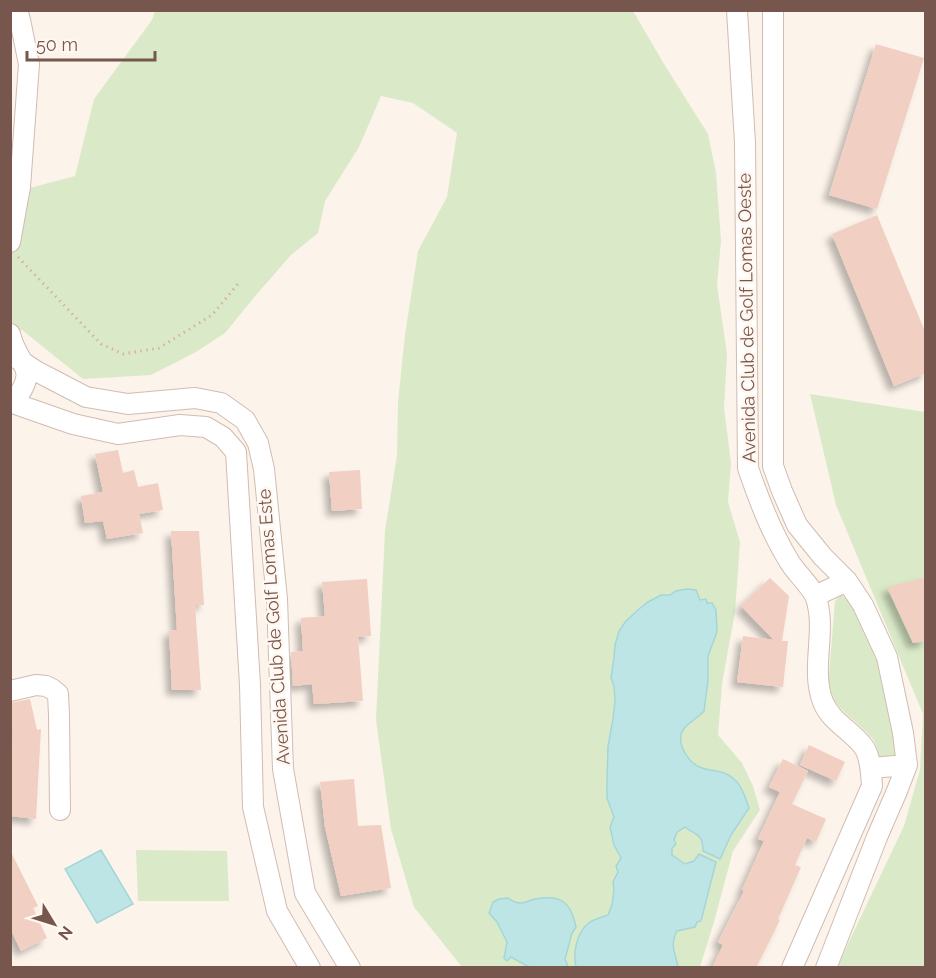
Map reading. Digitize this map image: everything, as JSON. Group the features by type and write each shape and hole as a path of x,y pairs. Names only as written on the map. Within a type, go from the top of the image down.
{"street":[{"path":"10,242 20,187 29,64 17,10"},
{"name":"Avenida Club de Golf Lomas Oeste","path":"737,10 745,143 748,468 758,499 784,553 815,596"},
{"name":"Avenida Club de Golf Lomas Oeste","path":"773,10 773,466 797,525 823,557 848,581 863,605 887,657 903,733 906,765 826,968"},
{"path":"10,334 18,359 27,374 26,384 12,402"},
{"name":"Avenida Club de Golf Lomas Este","path":"18,359 86,397 128,404 195,398 221,403 245,420 258,443 264,469 277,599 283,769 305,894 350,968"},
{"name":"Avenida Club de Golf Lomas Este","path":"12,402 73,424 118,434 180,425 206,427 222,437 236,452 250,685 253,807 277,911 310,968"},
{"path":"792,968 872,786 864,747 829,714 817,682 819,617 815,596 848,581"},
{"path":"10,691 36,685 46,686 58,694 60,810"},
{"path":"870,768 906,765"}],"path":[{"path":"10,249 101,344 123,354 159,348 212,315 238,284"}],"green space":[{"path":"155,11 633,11 708,134 716,173 721,241 717,285 727,354 724,408 731,463 728,502 740,542 735,612 722,684 718,735 742,763 753,786 760,810 733,851 700,967 462,967 414,907 391,829 376,720 385,531 397,455 398,402 405,335 418,251 447,197 457,133 413,103 381,96 359,147 325,201 318,233 291,255 225,333 196,352 151,375 83,379 22,330 11,332 11,193 75,176 94,99 152,20"},
{"path":"810,394 925,412 925,967 837,967 904,826 920,770 923,714 836,505"},
{"path":"841,595 851,601 875,651 897,755 895,759 879,756 872,738 841,708 828,687 835,601"},
{"path":"136,850 227,851 229,901 138,901"}],"water":[{"path":"687,589 696,590 700,600 706,599 707,603 712,603 716,610 717,632 708,656 704,711 683,730 682,747 688,758 697,766 724,773 737,782 749,808 731,835 720,859 703,851 700,838 685,827 677,832 672,855 685,864 694,861 699,854 716,862 701,921 697,922 695,927 677,931 675,936 673,945 678,967 576,967 575,949 581,931 590,922 608,915 612,905 613,882 618,872 616,866 621,858 614,845 610,827 614,817 607,798 608,746 615,701 611,678 619,631 626,621 648,602 661,595 670,595"},
{"path":"101,850 133,904 97,923 65,869"},
{"path":"508,898 521,903 552,898 568,906 576,927 572,933 565,959 568,967 529,967 511,957 507,961 504,958 507,942 497,922 489,913 493,902"}],"building":[{"path":"876,44 924,58 877,209 829,195"},
{"path":"877,215 926,334 926,373 894,386 832,234"},
{"path":"118,450 123,473 134,470 138,487 158,483 163,510 139,514 143,533 107,539 103,521 85,523 81,496 103,492 95,454"},
{"path":"360,470 362,509 332,511 329,472"},
{"path":"171,531 199,531 204,605 195,605 201,690 172,690 169,631 177,630"},
{"path":"926,577 926,641 913,643 887,587"},
{"path":"770,578 789,596 782,641 788,641 783,687 737,682 743,636 774,640 741,606"},
{"path":"367,579 371,636 358,637 363,701 314,704 312,684 293,686 291,652 303,651 301,618 325,616 322,582"},
{"path":"30,699 37,730 41,729 36,819 10,816 10,758 13,732 10,733 10,703"},
{"path":"809,745 845,762 836,781 800,765"},
{"path":"783,759 808,771 792,804 826,819 816,842 807,838 795,865 801,867 778,919 780,920 756,968 712,968 723,945 718,942 744,891 742,890 764,841 758,839 780,792 769,787"},
{"path":"354,779 358,826 381,825 391,888 341,896 325,827 320,782"},
{"path":"10,850 38,906 33,908 47,938 21,951 10,928"}]}
